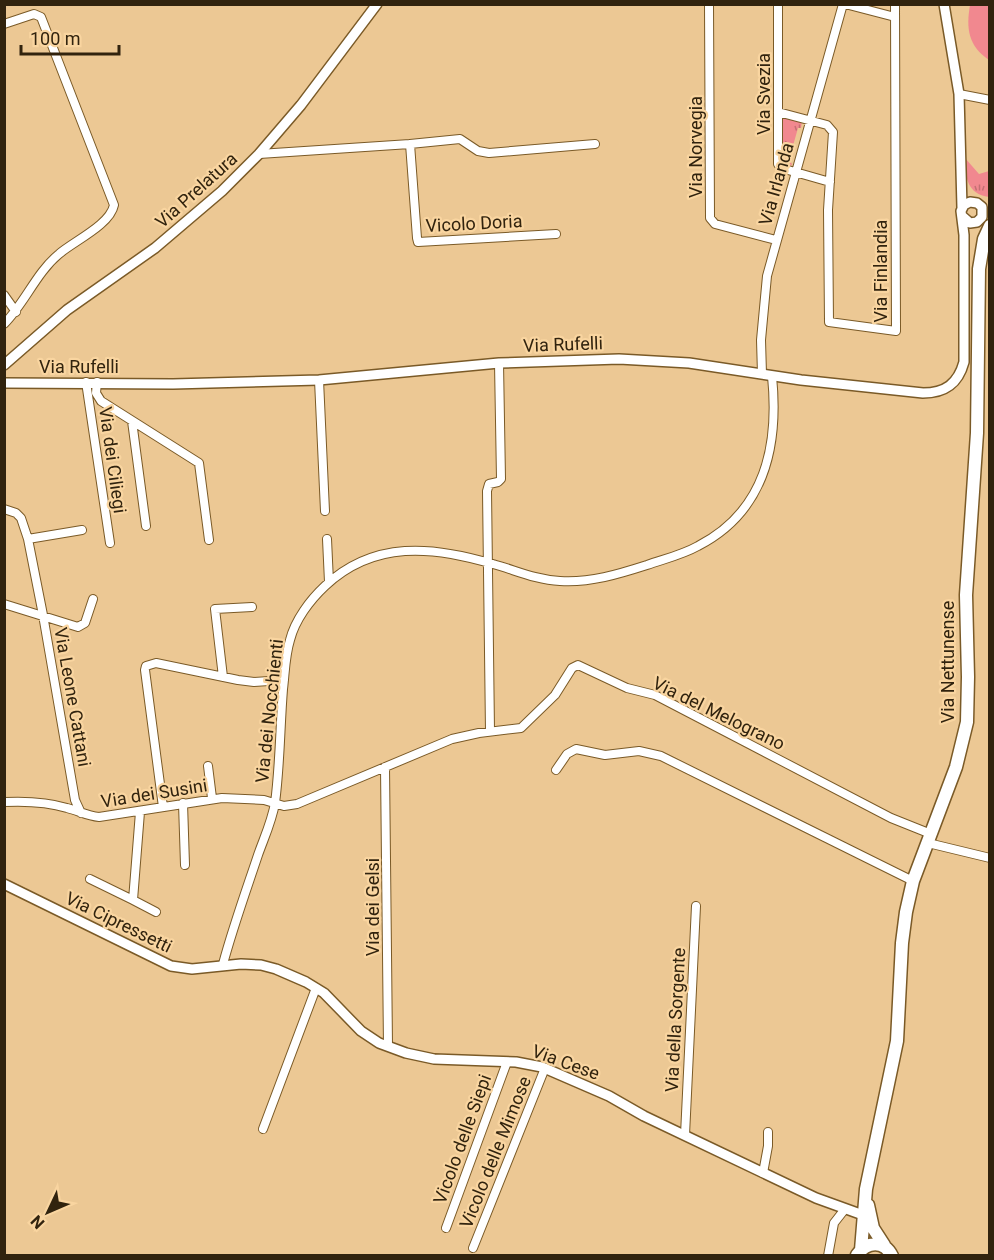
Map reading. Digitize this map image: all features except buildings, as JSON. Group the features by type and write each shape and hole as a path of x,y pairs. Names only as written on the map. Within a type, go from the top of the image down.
{"main road":[{"name":"Via Nettunense","path":"859,1253 865,1195 896,1050 903,929 913,881 956,767 968,714 965,602 977,433 979,287 987,240 981,222"},
{"name":"Via Nettunense","path":"865,1195 873,1228 888,1250"},
{"name":"Via Nettunense","path":"859,1253 869,1245 888,1250"}],"street":[{"name":"Via Prelatura","path":"4,365 72,305 186,224 222,191 259,154 317,86 376,4"},
{"name":"Via Norvegia","path":"709,4 710,218 716,224 776,240"},
{"name":"Via Svezia","path":"778,4 779,165 781,168 795,172"},
{"path":"844,4 895,18"},
{"name":"Via Irlanda","path":"767,375 761,340 765,286 795,172 844,4"},
{"name":"Via Finlandia","path":"810,121 827,125 832,131 828,322 896,332 895,4"},
{"path":"944,4 959,94 964,235"},
{"path":"4,24 34,14 41,17 114,204 106,219 63,250 48,264 16,312 4,324"},
{"path":"959,94 990,100"},
{"path":"778,112 810,121"},
{"path":"259,154 460,139 478,151 489,153 595,144"},
{"name":"Vicolo Doria","path":"410,144 418,242 556,234"},
{"path":"795,172 830,182"},
{"path":"961,172 966,188 990,212"},
{"path":"962,212 967,203 981,203"},
{"path":"964,235 981,222 983,214 981,203"},
{"path":"962,212 967,222 981,222"},
{"name":"Via Rufelli","path":"4,382 173,384 319,380 499,363 610,359 654,360 925,393 941,391 951,386 960,375 964,357 964,235"},
{"path":"4,295 16,312"},
{"path":"490,732 487,489 489,484 501,479 499,363"},
{"name":"Via dei Nocchienti","path":"224,964 275,803 288,646 292,633 305,610 329,582 358,563 399,550 434,551 487,562 544,580 581,581 607,577 685,552 709,540 728,525 742,510 768,465 774,420 767,375"},
{"path":"319,380 325,511"},
{"name":"Via dei Ciliegi","path":"86,382 110,543"},
{"path":"97,382 96,393 101,401 199,463 209,540"},
{"path":"132,421 146,526"},
{"name":"Via Leone Cattani","path":"4,509 16,513 21,518 28,539 76,803 81,813"},
{"path":"28,539 82,530"},
{"path":"327,539 329,582"},
{"name":"Via Leone Cattani","path":"4,604 81,627 86,621 93,599"},
{"path":"223,677 215,609 252,607"},
{"path":"163,807 145,668 151,663 156,663 254,682 284,680"},
{"name":"Via del Melograno","path":"275,803 284,806 297,804 452,739 515,729 525,725 557,692 572,668 580,665 624,687 655,695 929,839"},
{"path":"556,770 567,754 576,749 605,755 639,751 656,754 913,881"},
{"path":"208,766 212,798"},
{"name":"Via dei Gelsi","path":"385,767 388,1047"},
{"name":"Via Leone Cattani","path":"68,808 73,793 73,784"},
{"name":"Via dei Susini","path":"4,802 37,802 99,817 140,812 212,798 243,798 275,803"},
{"path":"183,802 185,865"},
{"path":"133,900 140,812"},
{"path":"929,839 990,858"},
{"path":"90,879 156,912"},
{"name":"Via Cipressetti","path":"4,884 171,966 192,969 224,964"},
{"name":"Via della Sorgente","path":"685,1135 696,906"},
{"name":"Via Cese","path":"224,964 253,964 270,967 316,988 336,1003 365,1035 388,1047 434,1059 526,1063 545,1068 606,1094 644,1116 763,1173 863,1215"},
{"path":"263,1129 316,988"},
{"name":"Vicolo delle Siepi","path":"446,1227 507,1062"},
{"name":"Vicolo delle Mimose","path":"473,1248 545,1068"},
{"path":"763,1173 768,1132"},
{"path":"828,1256 834,1223 845,1209"}],"green space":[{"path":"970,5 989,5 989,60 977,49 970,36 968,21"},
{"path":"785,118 802,121 789,160 792,164 790,168 781,163 782,120"},
{"path":"965,158 979,174 989,171 989,197 976,192 969,184"}]}
